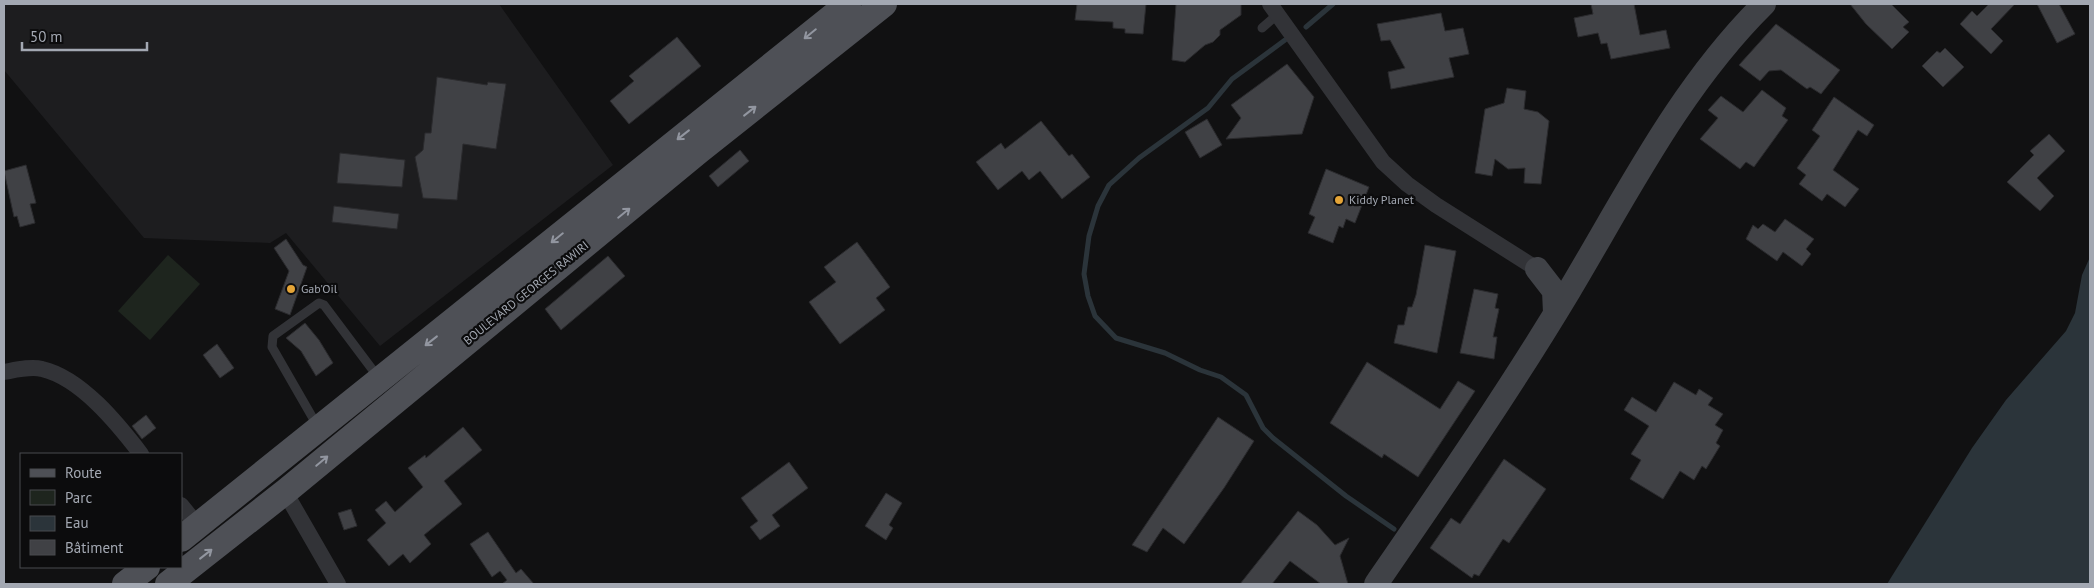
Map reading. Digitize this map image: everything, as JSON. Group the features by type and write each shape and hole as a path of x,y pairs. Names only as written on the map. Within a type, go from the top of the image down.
{"main road":[{"name":"BOULEVARD GEORGES RAWIRI","path":"190,533 318,428 848,4"},
{"name":"BOULEVARD GEORGES RAWIRI","path":"168,584 285,492 699,151 884,4"},
{"path":"1376,584 1517,376 1613,212 1687,98 1717,56 1764,4"},
{"path":"1537,268 1562,274 1582,267"},
{"path":"1537,268 1554,291 1555,313"},
{"path":"126,584 146,568"}],"street":[{"path":"1274,9 1383,162 1436,206 1537,268"},
{"path":"4,372 42,368 63,378 86,393 140,453"},
{"path":"285,492 338,584"},
{"path":"182,507 190,533"}],"lane":[{"path":"1262,28 1274,9"},
{"path":"318,428 272,347 273,336 319,302 324,305 380,380"}],"shaded area":[{"path":"4,4 499,4 613,165 380,346 286,233 270,243 144,238 4,70"}],"green space":[{"path":"168,255 200,284 150,340 118,311"}],"water":[{"path":"2090,257 2090,584 1887,584 1972,448 2006,400 2066,331 2075,313 2082,275"}],"building":[{"path":"1077,4 1146,4 1143,34 1125,33 1125,29 1113,28 1113,22 1075,20"},
{"path":"1176,4 1241,4 1241,15 1220,30 1220,35 1213,42 1205,45 1185,62 1172,60"},
{"path":"1591,4 1634,4 1640,35 1666,30 1670,48 1611,59 1607,43 1601,44 1598,33 1578,37 1574,18 1593,14"},
{"path":"1850,4 1891,4 1909,22 1903,27 1909,32 1892,49 1866,24"},
{"path":"1989,4 2015,4 1991,29 2003,41 1991,54 1960,24 1972,11 1977,16"},
{"path":"2037,4 2059,4 2075,34 2057,43"},
{"path":"1441,13 1445,31 1463,28 1469,54 1449,58 1454,77 1391,89 1388,72 1405,68 1390,40 1381,41 1377,24"},
{"path":"1776,24 1840,70 1821,94 1810,87 1807,89 1781,70 1769,71 1760,81 1739,65"},
{"path":"677,37 701,66 629,124 610,101 634,81 629,76"},
{"path":"1945,48 1964,67 1943,87 1922,66 1937,51 1940,53"},
{"path":"1287,64 1314,97 1302,134 1226,139 1241,118 1231,105"},
{"path":"437,77 487,85 488,82 506,84 496,149 463,144 457,200 423,198 415,157 423,150 425,133 431,133"},
{"path":"1507,88 1526,91 1524,109 1538,112 1549,121 1541,184 1524,183 1525,168 1508,169 1495,159 1492,176 1475,173 1485,109 1504,103"},
{"path":"1762,90 1786,108 1782,116 1788,120 1754,167 1746,162 1740,169 1700,139 1718,118 1708,110 1721,96 1743,112"},
{"path":"1834,97 1874,125 1867,136 1858,130 1833,170 1859,189 1845,207 1827,194 1822,201 1799,184 1806,175 1797,168 1820,136 1812,130"},
{"path":"1207,119 1222,145 1200,158 1185,132"},
{"path":"1041,121 1069,156 1072,154 1090,177 1062,199 1040,171 1029,180 1022,171 998,190 976,162 1001,143 1005,149"},
{"path":"2049,134 2065,151 2037,178 2054,196 2040,211 2007,182 2034,155 2030,151"},
{"path":"740,150 749,161 718,187 709,176"},
{"path":"340,153 405,160 402,187 337,183"},
{"path":"26,165 36,203 30,204 35,223 20,227 17,216 14,217 4,171"},
{"name":"Kiddy Planet","path":"1326,169 1369,187 1355,223 1346,219 1343,228 1339,226 1333,243 1308,233 1315,217 1309,214"},
{"path":"334,206 399,214 397,229 332,222"},
{"path":"1785,219 1814,239 1806,249 1811,254 1802,266 1783,252 1777,261 1746,239 1753,225 1758,229 1763,224 1775,232"},
{"path":"286,239 303,265 307,267 290,315 275,309 289,271 274,248"},
{"path":"857,242 890,287 876,298 885,310 840,344 809,302 836,282 824,267"},
{"path":"1425,245 1456,251 1437,353 1394,343 1398,325 1404,325 1408,307 1412,307 1416,295"},
{"path":"608,256 625,276 561,330 545,309"},
{"path":"1474,289 1498,294 1495,308 1499,309 1493,337 1497,337 1494,359 1460,353"},
{"path":"305,323 319,340 333,363 316,376 301,351 286,338"},
{"path":"217,344 234,368 220,378 203,355"},
{"path":"1367,362 1440,409 1458,381 1475,391 1418,477 1384,454 1382,458 1330,423"},
{"path":"1674,382 1696,395 1699,389 1713,398 1708,405 1723,414 1715,425 1723,430 1716,443 1720,446 1706,469 1702,466 1694,480 1680,471 1663,499 1630,479 1641,460 1631,454 1649,426 1624,410 1632,397 1656,412"},
{"path":"146,415 156,428 142,439 132,426"},
{"path":"1218,417 1254,441 1224,488 1184,544 1163,528 1147,552 1132,545"},
{"path":"463,427 482,450 444,481 462,504 424,535 431,544 410,563 403,554 389,566 367,540 386,523 375,510 386,501 395,512 423,487 408,468 425,455 426,458"},
{"path":"1504,459 1546,489 1509,543 1503,539 1479,576 1474,574 1472,578 1430,548 1451,518 1460,524"},
{"path":"789,462 808,488 772,515 780,526 760,540 750,527 758,521 741,498"},
{"path":"886,493 902,503 889,525 893,528 886,540 865,526"},
{"path":"351,509 357,526 344,530 338,513"},
{"path":"1298,511 1317,525 1335,545 1349,538 1340,556 1348,584 1321,584 1290,561 1272,584 1240,584"},
{"path":"488,532 516,573 521,569 534,584 502,584 507,580 500,571 492,577 470,544"}],"waterway":[{"path":"1306,27 1333,4"},
{"path":"1285,40 1232,79 1208,108 1139,158 1109,185 1098,206 1089,236 1084,274 1088,296 1095,316 1116,338 1165,353 1200,370 1221,377 1246,395 1263,428 1273,438 1346,496 1394,529"}],"place":[{"name":"Kiddy Planet","path":"1339,200"},
{"name":"Gab'Oil","path":"291,289"}]}
